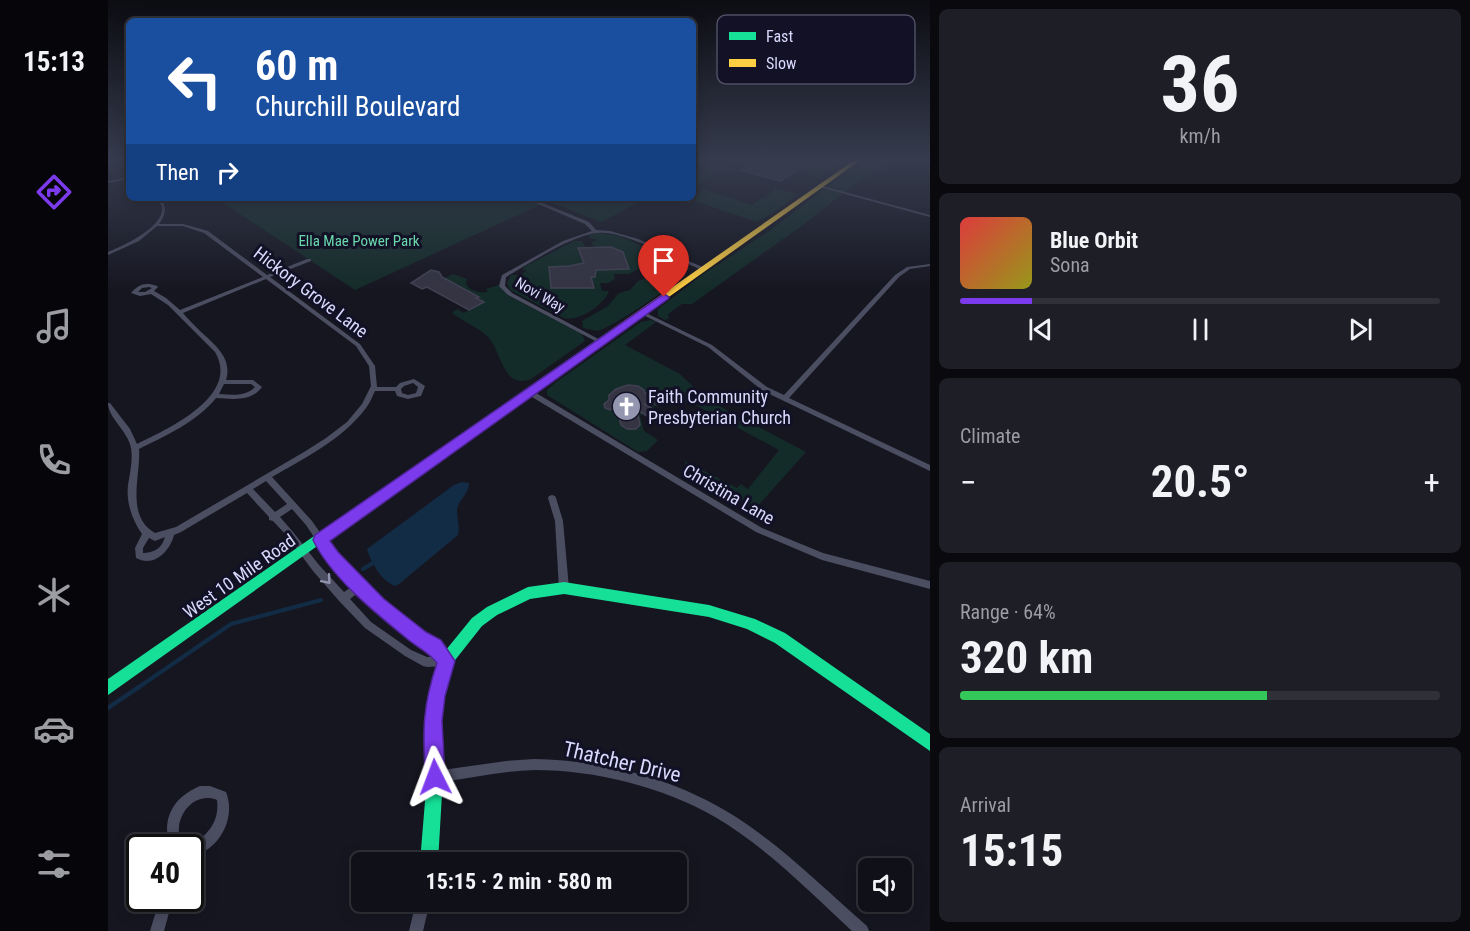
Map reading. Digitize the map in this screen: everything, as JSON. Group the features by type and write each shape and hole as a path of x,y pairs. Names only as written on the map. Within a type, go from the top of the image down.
{"main road":[{"name":"West 10 Mile Road","path":"108,688 797,202"},
{"path":"430,852 435,777 432,721 446,661 460,640 477,622 492,610 528,593 564,588 732,616 780,638 930,743"}],"street":[{"path":"108,254 139,239 157,225 164,213 163,202"},
{"path":"537,202 587,223 594,231 615,233 704,269"},
{"path":"880,202 930,216"},
{"name":"Hickory Grove Lane","path":"157,225 183,225 203,231 364,350 373,370 373,389"},
{"name":"Novi Way","path":"594,231 578,236 515,269 504,276 501,283 510,294 601,342"},
{"path":"177,313 309,260"},
{"path":"785,398 897,276 909,268 930,265"},
{"path":"135,448 183,423 206,405 222,382 224,367 219,353 151,292"},
{"path":"642,313 710,346 754,381 785,398 930,468"},
{"path":"213,396 248,396 255,393 259,387 253,382 222,382"},
{"path":"170,534 167,546 159,553 142,557 139,555 139,548 151,535 170,534 337,435 360,412 373,389 398,389"},
{"name":"Christina Lane","path":"529,392 759,530 822,556 930,585"},
{"path":"108,405 128,432 135,448 131,486 132,505 141,525 151,535"},
{"path":"267,477 321,540 332,557 359,586 403,627 435,646 446,661"},
{"path":"248,489 368,625 408,653 427,662 446,661"},
{"path":"552,498 559,521 564,588"},
{"path":"273,518 292,505"},
{"path":"343,598 359,586"},
{"name":"Thatcher Drive","path":"435,777 547,765 615,776 659,786 685,795 711,808 761,842 862,931"},
{"path":"172,834 175,816 185,800 201,789 214,791 222,796 225,808 224,817 217,832 204,846"},
{"path":"157,931 163,912"},
{"path":"416,931 421,912"}],"green space":[{"name":"Ella Mae Power Park","path":"223,202 545,202 355,290"},
{"path":"554,202 639,202 601,222"},
{"path":"699,202 744,202 752,205 756,202 787,202 757,222"},
{"path":"807,202 832,202 692,304 682,304 668,314 669,318 665,320 658,316 658,309 702,275 769,231"},
{"path":"600,233 619,236 689,268 646,303 598,331 583,328 582,321 608,306 619,293 630,290 638,281 651,276 672,262 661,257 629,274 614,274 615,279 608,283 600,283 602,291 609,291 602,302 584,315 570,319 510,290 507,283 511,275 521,275 527,270 523,270 524,267 574,241 582,241 586,247 594,247 591,242 598,240 590,238 589,235"},
{"path":"453,274 467,279 466,284 470,289 476,291 488,292 486,289 499,285 509,296 582,334 585,341 531,379 521,381 514,379 508,374 488,337 452,313 457,309 464,313 484,302 445,278"},
{"path":"651,320 656,322 625,345 680,374 706,399 806,452 755,509 687,475 683,469 686,461 737,488 741,484 748,489 779,450 690,402 674,404 672,393 645,393 644,390 635,387 621,388 609,394 605,408 610,410 617,408 636,429 640,425 638,414 643,413 640,416 644,431 658,440 647,451 638,452 547,395 547,390 555,383 641,322"},
{"path":"649,404 674,404 649,407"}],"water":[{"path":"462,482 469,483 457,510 458,535 399,584 395,586 390,584 378,571 367,549 454,485"}],"building":[{"path":"611,247 623,252 629,269 596,270 595,277 591,277 594,288 551,288 549,267 584,263 578,248"},
{"path":"431,270 439,272 442,277 484,302 469,310 427,287 422,289 411,283"},
{"name":"Faith Community Presbyterian Church","path":"628,385 638,386 645,393 671,393 675,404 644,404 664,415 657,422 637,410 640,425 636,429 627,429 621,425 616,405 610,410 605,408 604,404 616,389"}],"waterway":[{"path":"363,569 373,563"},
{"path":"136,689 231,624 321,600"},
{"path":"108,708 139,687"}],"traffic: fast":[{"path":"108,688 614,332"},
{"path":"430,852 435,777 432,721 446,661 477,622 492,611 528,593 564,588 709,611 750,623 780,638 930,743"}],"traffic: slow":[{"path":"614,332 798,202"}],"place":[{"name":"Faith Community Presbyterian Church","path":"627,406"}],"route":[{"path":"435,777 432,721 446,661 435,646 420,639 390,616 332,557 321,540 664,297"}]}
